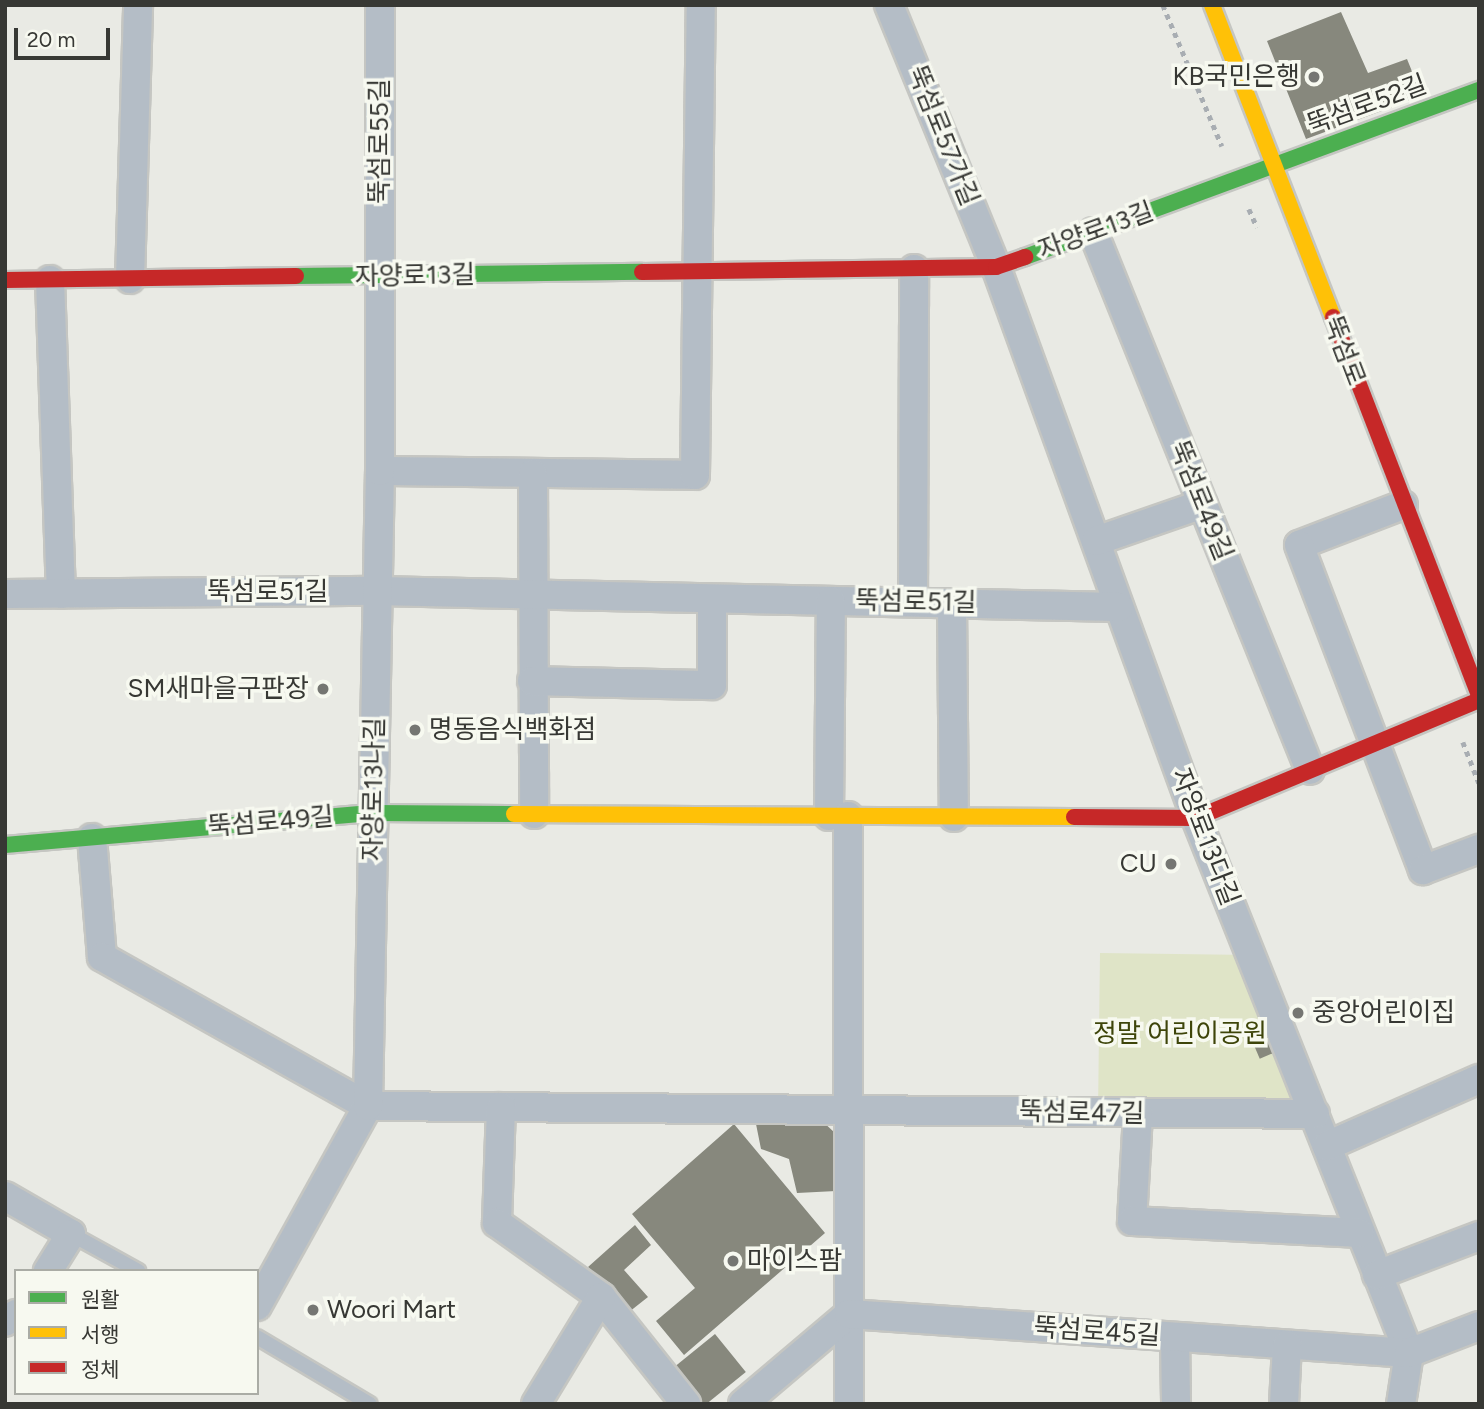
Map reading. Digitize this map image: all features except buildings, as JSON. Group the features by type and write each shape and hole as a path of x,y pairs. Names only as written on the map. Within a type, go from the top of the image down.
{"street":[{"path":"130,279 138,5"},
{"name":"뚝섬로55길","path":"380,5 381,277"},
{"path":"380,471 695,475 700,272 701,5"},
{"name":"뚝섬로57가길","path":"889,5 996,267"},
{"name":"뚝섬로","path":"1212,5 1403,505 1479,695"},
{"name":"뚝섬로52길","path":"1273,166 1479,90"},
{"name":"자양로13길","path":"5,280 996,267 1273,166"},
{"name":"뚝섬로49길","path":"1093,232 1310,770"},
{"name":"자양로13다길","path":"996,267 1196,818 1409,1353"},
{"path":"913,602 914,269"},
{"name":"자양로13나길","path":"259,1302 368,1106 381,277"},
{"path":"50,280 61,594"},
{"path":"533,474 531,594 534,814"},
{"path":"1096,541 1202,504"},
{"path":"1403,505 1299,545 1372,744 1423,870 1479,849"},
{"name":"뚝섬로51길","path":"5,594 378,591 1119,607"},
{"path":"532,681 712,685 712,599"},
{"path":"831,601 848,1110 849,1404"},
{"path":"952,603 954,817"},
{"name":"뚝섬로49길","path":"5,845 374,813 1196,818 1479,700"},
{"path":"92,838 102,957 368,1106"},
{"path":"1327,1146 1479,1079"},
{"name":"뚝섬로47길","path":"368,1106 1315,1114"},
{"path":"502,1107 497,1223 601,1297 687,1404"},
{"path":"1138,1114 1132,1221 1360,1233"},
{"path":"5,1196 71,1234 49,1269"},
{"path":"1377,1275 1479,1236"},
{"path":"536,1404 601,1297"},
{"path":"743,1404 849,1314"},
{"name":"뚝섬로45길","path":"849,1314 1409,1353 1479,1326"},
{"path":"1175,1337 1176,1404"},
{"path":"1284,1404 1287,1345"},
{"path":"1401,1404 1409,1353"}],"lane":[{"path":"71,1234 134,1269"},
{"path":"259,1338 370,1404"}],"green space":[{"name":"정말 어린이공원","path":"1100,953 1251,955 1315,1114 1098,1112"}],"traffic: fast":[{"path":"1025,257 1479,90"},
{"path":"296,276 642,272"},
{"path":"5,845 374,813 514,814"}],"traffic: slow":[{"path":"1212,5 1333,317"},
{"path":"514,814 1074,817"}],"traffic: jam":[{"path":"642,272 996,267 1025,257"},
{"path":"5,280 296,276"},
{"path":"1333,317 1479,695"},
{"path":"1074,817 1196,818 1479,700"}],"place":[{"name":"KB국민은행","path":"1314,77"},
{"name":"SM새마을구판장","path":"323,689"},
{"name":"명동음식백화점","path":"415,730"},
{"name":"CU","path":"1171,864"},
{"name":"중앙어린이집","path":"1298,1013"},
{"name":"마이스팜","path":"733,1261"},
{"name":"Woori Mart","path":"313,1310"}]}
